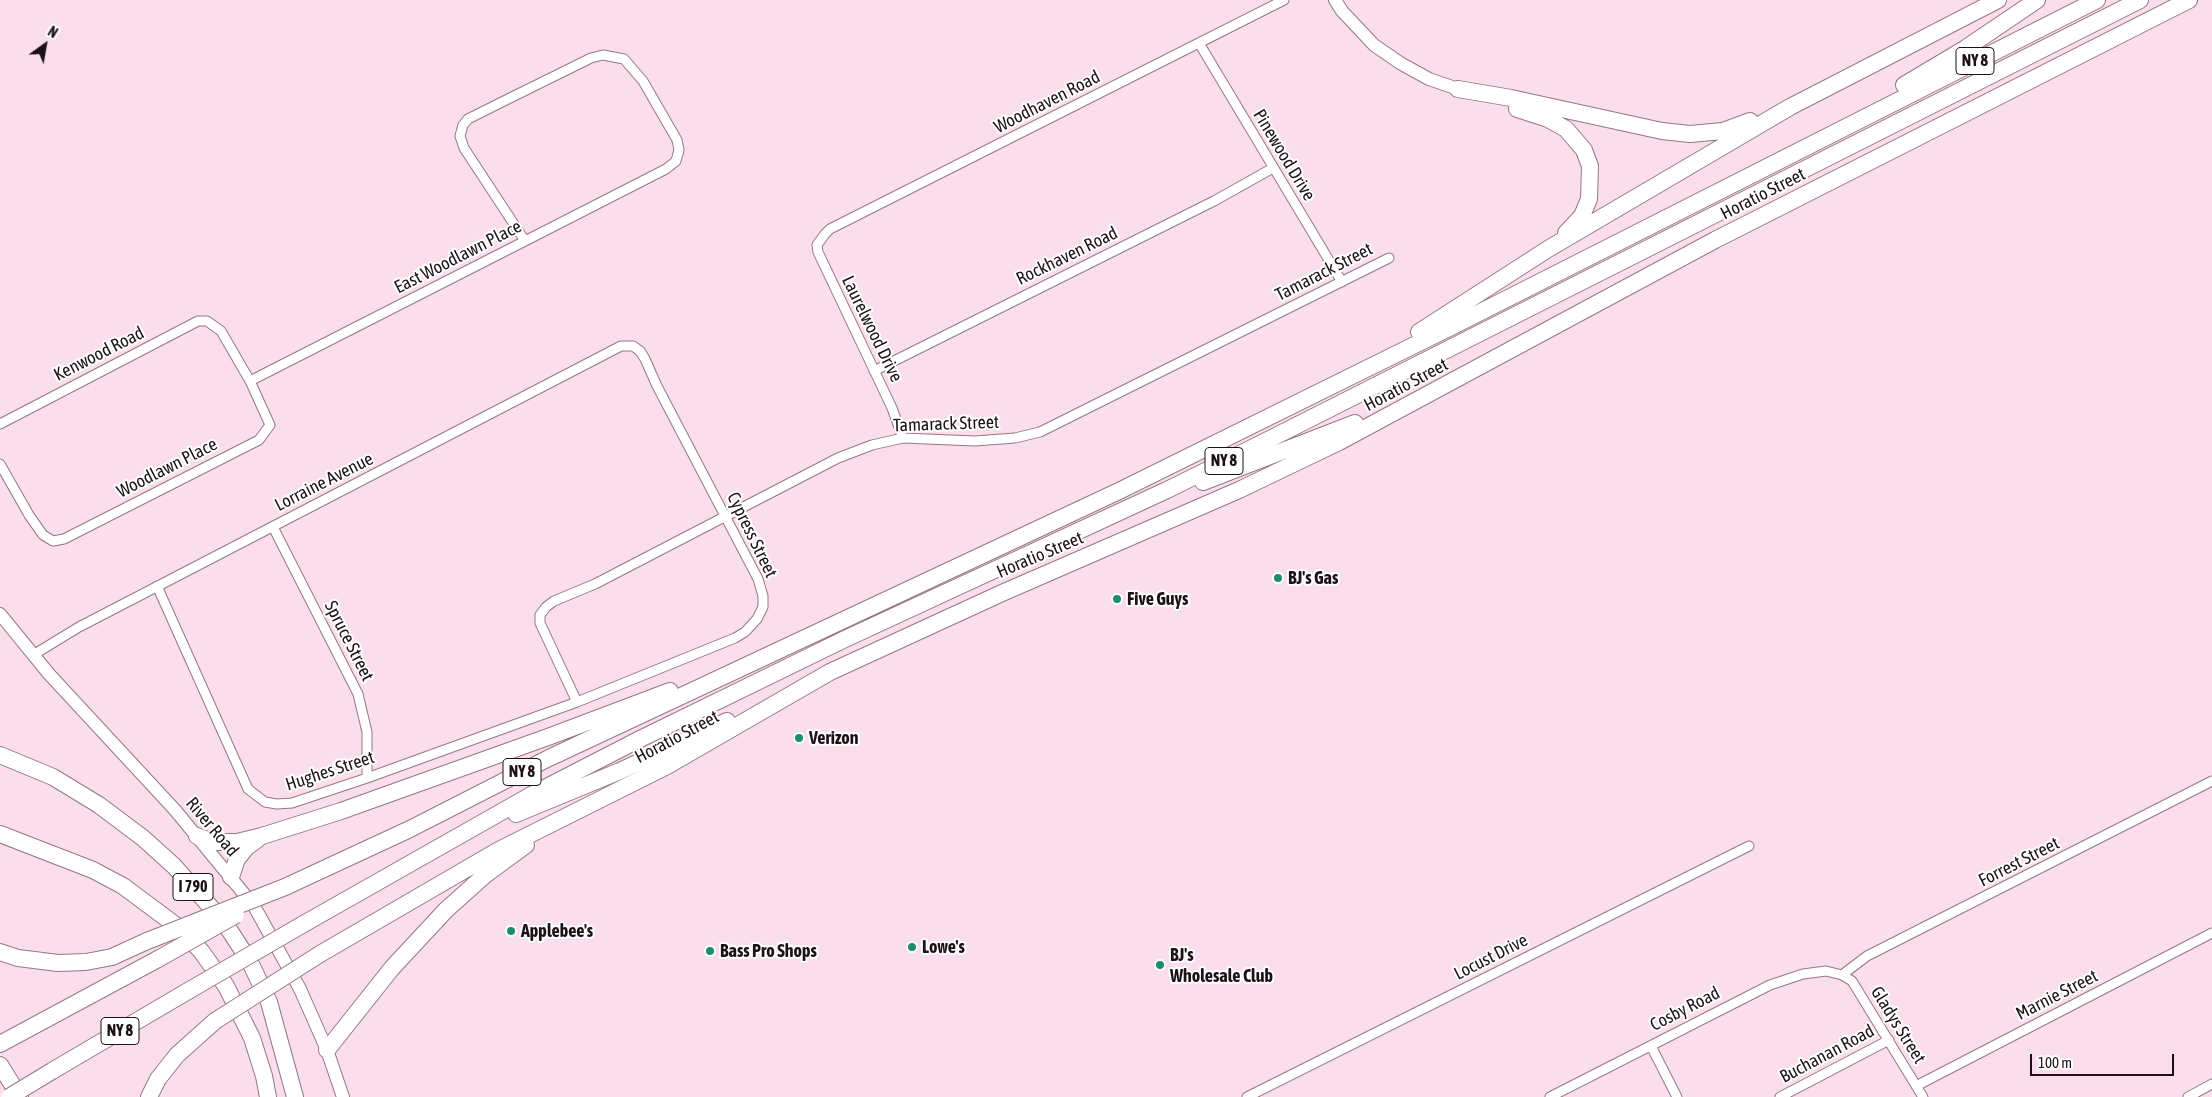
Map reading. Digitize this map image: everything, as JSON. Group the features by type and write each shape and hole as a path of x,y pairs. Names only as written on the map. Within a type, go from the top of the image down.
{"highway":[{"path":"1348,377 1548,249 1790,107 1998,0"},
{"path":"1853,121 1877,102 1966,48 2037,0"},
{"name":"NY 8","path":"0,1044 158,959 285,886 1119,491 2096,0"},
{"name":"NY 8","path":"9,1097 188,991 551,785 782,669 1166,490 1418,366 2140,0"},
{"name":"Horatio Street","path":"563,818 631,785 735,729 830,672 1002,593 1240,490 1340,442 1715,240 2189,0"},
{"path":"1458,89 1511,98 1662,132 1690,134 1723,131 1790,107"},
{"path":"1458,89 1548,119 1566,129 1584,150 1590,166 1589,199 1582,216 1548,249"},
{"path":"1166,490 1201,482 1439,390"},
{"path":"197,836 212,842 237,842 262,836 548,737 676,688 759,660"},
{"path":"462,835 620,771 751,710 789,696"},
{"name":"I 790","path":"0,755 53,777 99,805 162,855 230,931 250,962 269,1002 295,1097"},
{"path":"148,1097 158,1079 177,1055 215,1021 320,954 499,850 563,818"},
{"path":"327,1050 392,968 446,910 486,875 563,818"},
{"path":"0,834 93,870 123,886 178,927 201,952 226,986 252,1038 264,1076 268,1097"},
{"path":"231,877 237,859 247,847 262,836"},
{"path":"0,952 18,958 58,963 86,962 112,957 285,886"},
{"path":"269,1002 301,1080 305,1097"},
{"path":"0,1065 20,1097"}],"main road":[{"path":"1335,0 1342,11 1374,45 1400,63 1429,78 1458,89"},
{"name":"River Road","path":"0,614 33,655 197,836 254,906 276,941 300,989 327,1050 343,1097"}],"street":[{"name":"Woodhaven Road","path":"825,234 830,229 1284,0"},
{"name":"Pinewood Drive","path":"1199,43 1342,282"},
{"name":"East Woodlawn Place","path":"250,380 526,241 666,169 678,158 677,140 643,82 624,59 603,55 592,58 468,120 463,125 460,136 463,145 526,241"},
{"name":"Rockhaven Road","path":"874,371 1214,201 1273,168"},
{"name":"Laurelwood Drive","path":"825,234 818,245 818,252 903,438"},
{"name":"Tamarack Street","path":"577,702 540,623 540,615 546,607 595,584 838,458 872,445 903,438 975,441 1015,438 1040,432 1389,258"},
{"name":"Kenwood Road","path":"0,424 198,321 207,321 214,324"},
{"name":"Woodlawn Place","path":"0,464 29,515 43,535 53,541 64,539 260,440 270,425 250,380 221,331 214,324"},
{"name":"Lorraine Avenue","path":"33,655 79,627 157,586 621,346 633,346"},
{"name":"Cypress Street","path":"577,702 735,638 745,632 757,619 763,601 758,579 657,386 646,358 633,346"},
{"name":"Spruce Street","path":"273,527 358,694 367,732 367,778"},
{"name":"Hughes Street","path":"157,586 248,789 265,802 292,803 577,702"},
{"name":"Forrest Street","path":"1842,974 1867,956 2212,781"},
{"name":"Locust Drive","path":"1247,1097 1749,846"},
{"name":"Marnie Street","path":"1916,1086 2212,933"},
{"name":"Cosby Road","path":"1550,1097 1770,985 1803,974 1826,971 1842,974"},
{"name":"Gladys Street","path":"1842,974 1852,981 1923,1097"},
{"name":"Buchanan Road","path":"1780,1097 1889,1040"},
{"path":"1650,1046 1677,1097"},
{"path":"2188,1097 2212,1084"}],"place":[{"name":"BJ's Gas","path":"1278,578"},
{"name":"Five Guys","path":"1117,599"},
{"name":"Verizon","path":"799,738"},
{"name":"Applebee's","path":"511,931"},
{"name":"Lowe's","path":"912,947"},
{"name":"Bass Pro Shops","path":"710,951"},
{"name":"BJ's Wholesale Club","path":"1160,965"}]}
